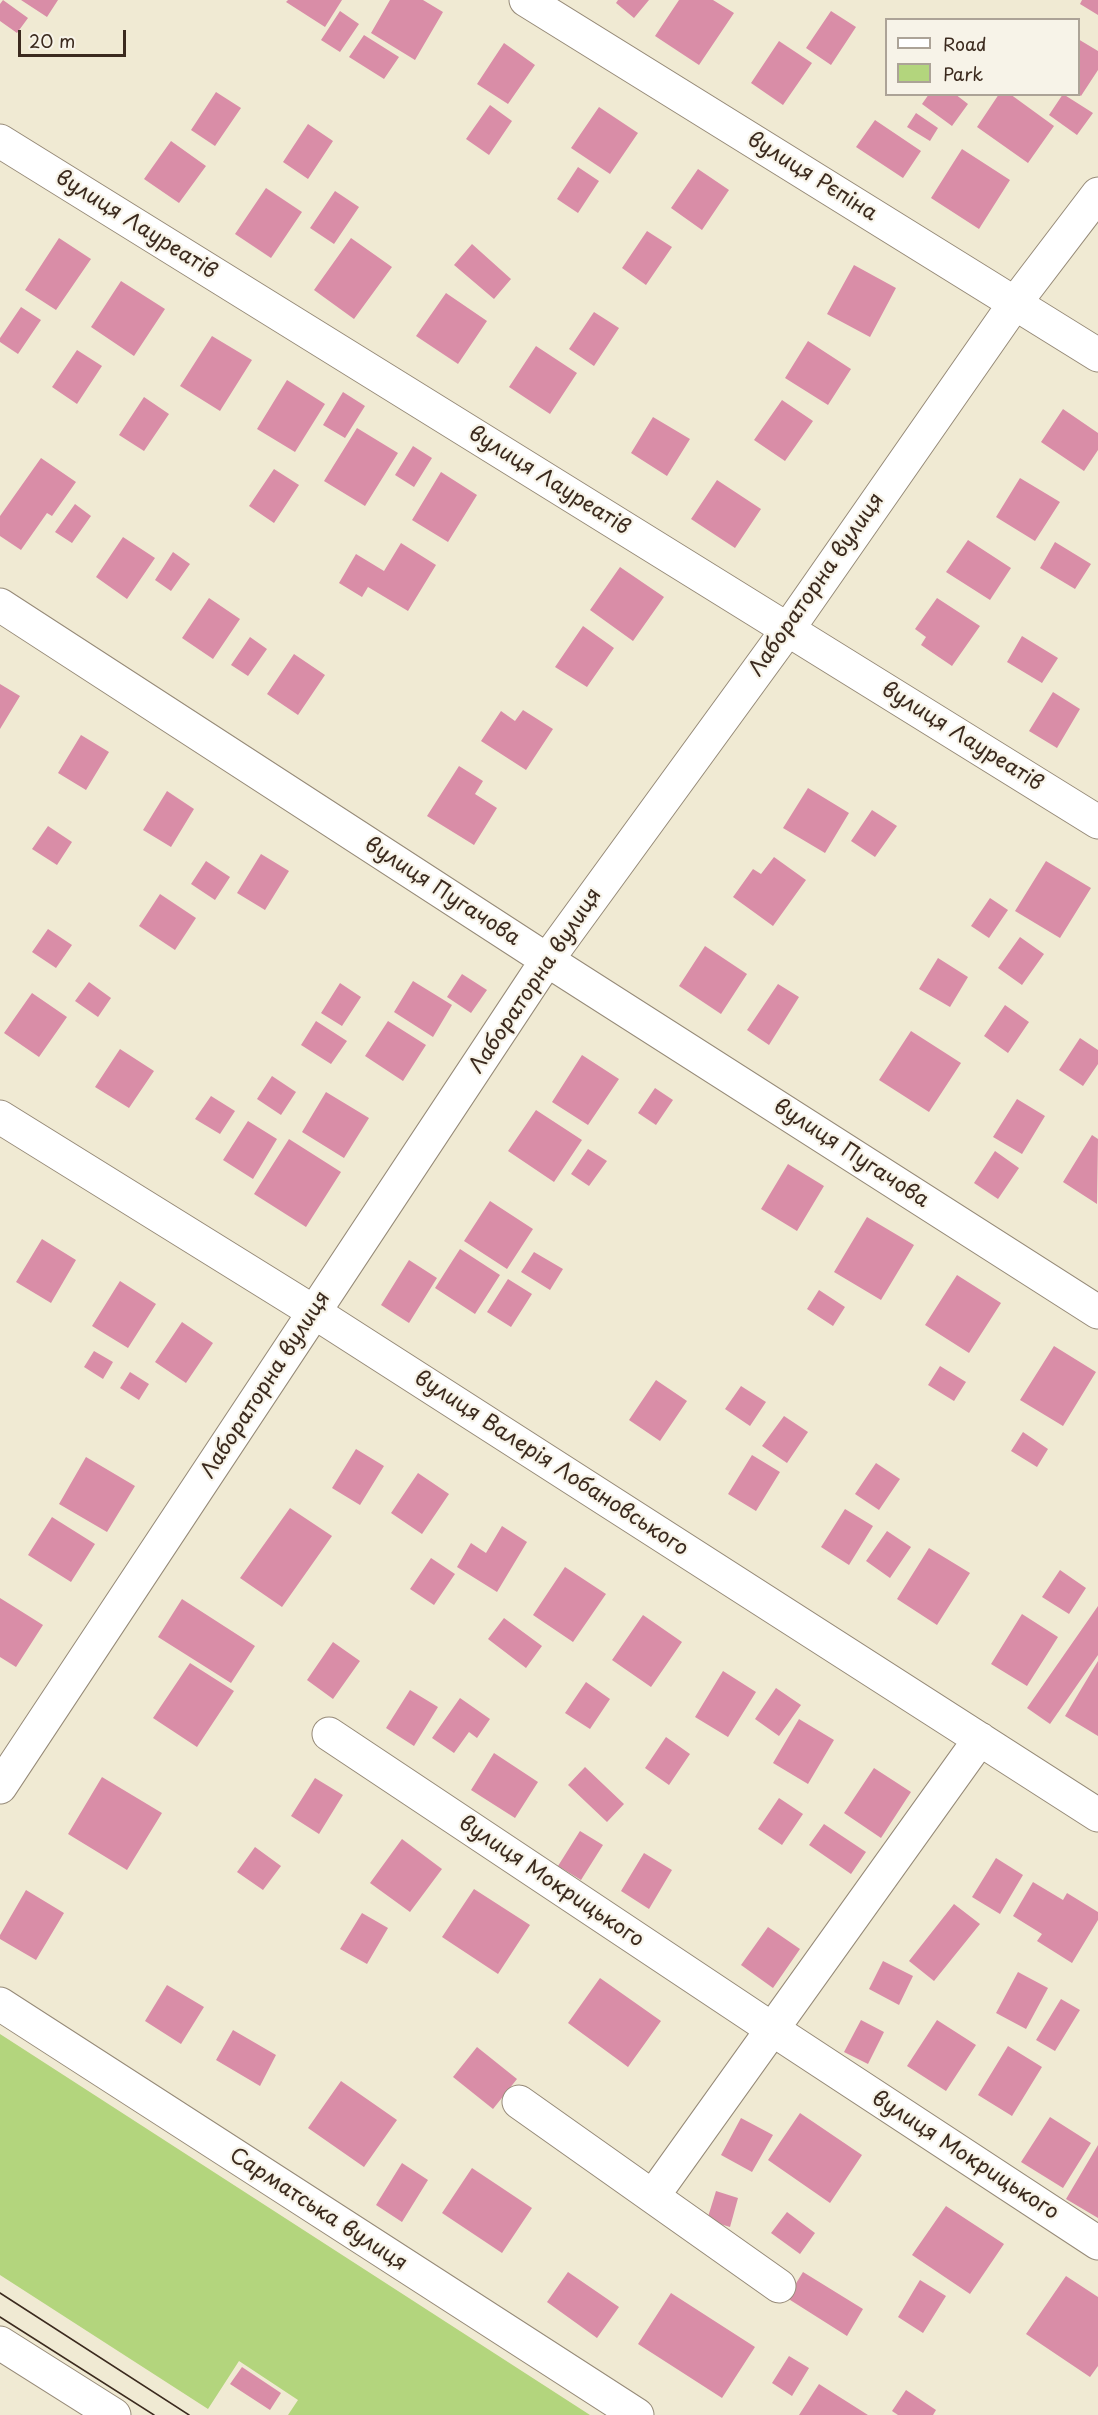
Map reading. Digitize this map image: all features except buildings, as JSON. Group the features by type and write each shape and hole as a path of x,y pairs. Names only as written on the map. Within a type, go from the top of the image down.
{"street":[{"name":"вулиця Рєпіна","path":"526,0 1098,355"},
{"name":"вулиця Лауреатів","path":"0,141 1098,822"},
{"name":"Лабораторна вулиця","path":"0,1788 548,960 788,629 1015,303 1098,194"},
{"name":"вулиця Пугачова","path":"0,605 548,960 1098,1312"},
{"name":"вулиця Валерія Лобановського","path":"0,1118 314,1312 1098,1815"},
{"name":"вулиця Мокрицького","path":"329,1734 1098,2243"},
{"path":"653,2196 980,1738"},
{"name":"Сарматська вулиця","path":"0,2004 637,2415"},
{"path":"519,2102 779,2286"},
{"path":"0,2343 114,2415"}],"green space":[{"path":"0,2034 590,2415 288,2415 298,2400 239,2361 208,2409 0,2275"}],"tram line":[{"path":"0,2293 189,2415"},
{"path":"0,2317 154,2415"}]}
